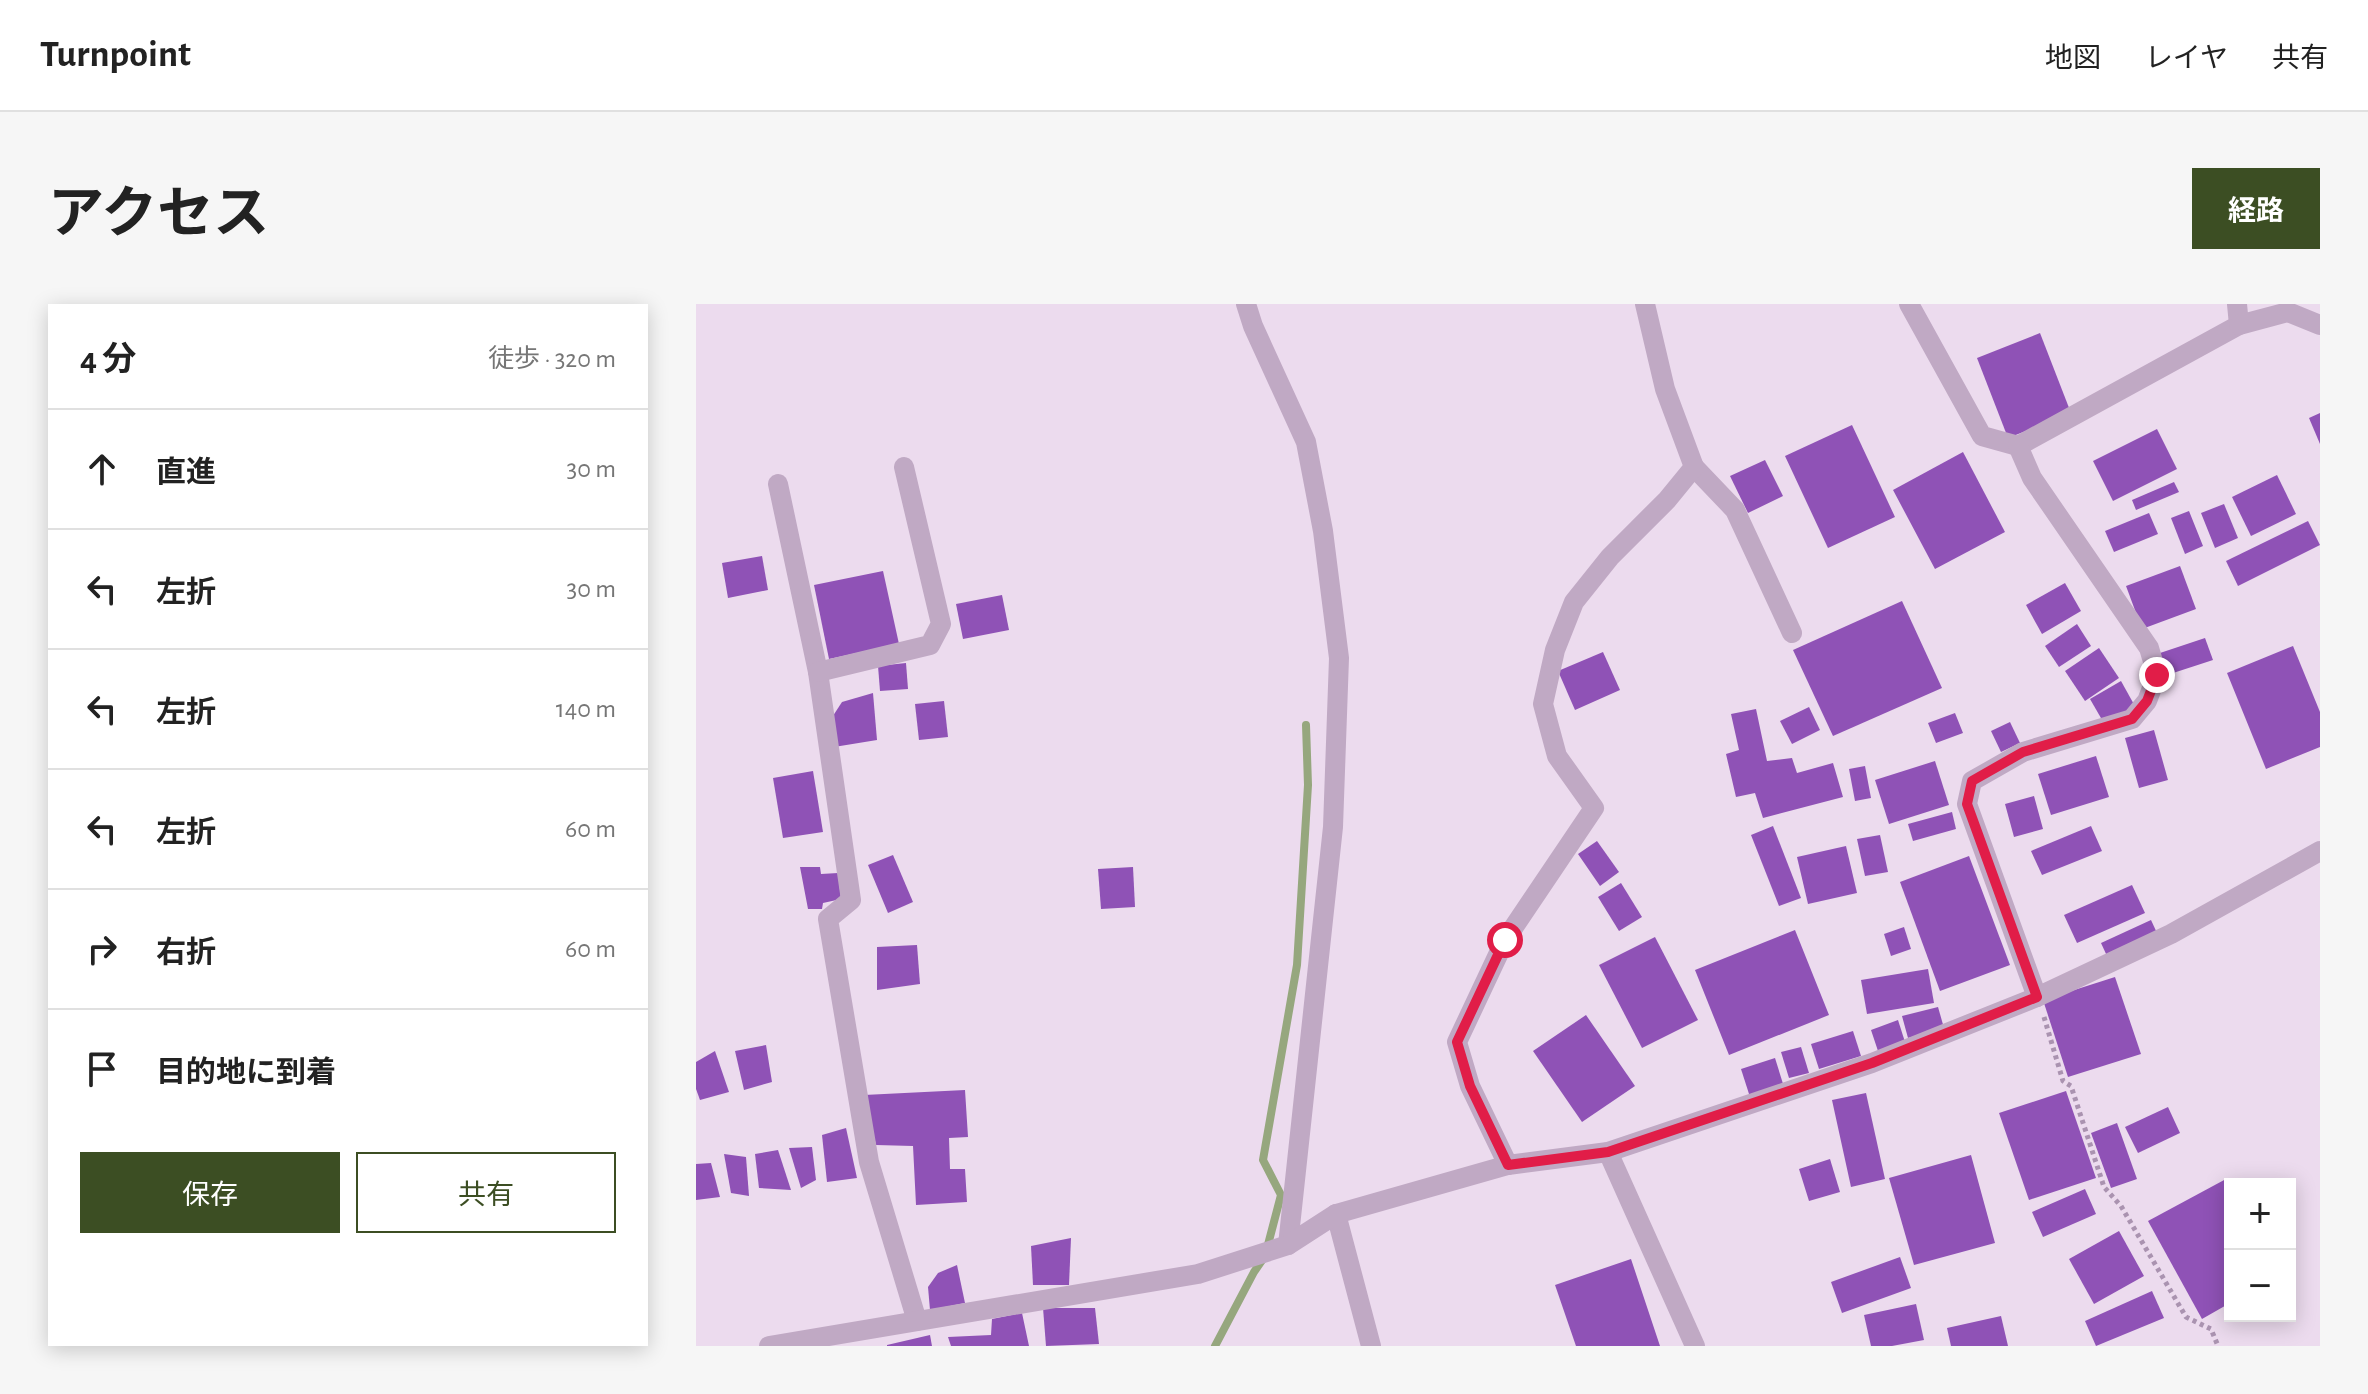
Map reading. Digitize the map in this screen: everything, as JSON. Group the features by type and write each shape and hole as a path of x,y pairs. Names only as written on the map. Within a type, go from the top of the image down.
{"street":[{"path":"1246,304 1306,442 1323,531 1339,658 1333,827 1288,1245"},
{"path":"1645,304 1665,389 1694,467 1735,510 1792,633"},
{"path":"1909,304 1982,436 2018,446 2238,314 2288,312 2320,325"},
{"path":"2018,446 2032,478 2149,648 2157,675 2147,701 2132,719 2023,752 1972,781 1967,804 2037,997"},
{"path":"818,672 930,645 941,624 904,467"},
{"path":"1508,1165 1470,1086 1457,1042 1505,940 1594,808 1557,756 1543,704 1555,650 1574,602 1610,557 1667,500 1694,467"},
{"path":"778,484 818,672 851,900 828,919 869,1162 917,1321"},
{"path":"769,1346 1198,1274 1288,1245 1336,1214 1508,1165 1608,1152 1872,1063 2037,997 2171,934 2320,851"},
{"path":"1608,1152 1695,1346"},
{"path":"1336,1214 1371,1346"}],"path":[{"path":"2037,997 2063,1081 2071,1086 2104,1187 2121,1206 2186,1317 2211,1329 2218,1346"}],"building":[{"path":"2040,333 2071,413 2008,438 1977,358"},
{"path":"2320,413 2320,444 2309,418"},
{"path":"1852,425 1895,517 1828,548 1785,456"},
{"path":"2157,429 2177,469 2113,501 2093,461"},
{"path":"1963,452 2005,532 1935,569 1893,490"},
{"path":"1765,460 1783,496 1748,513 1730,476"},
{"path":"2277,475 2296,514 2251,536 2232,497"},
{"path":"2174,482 2179,492 2136,510 2132,500"},
{"path":"2224,504 2238,538 2215,548 2201,513"},
{"path":"2189,511 2203,546 2185,554 2171,518"},
{"path":"2149,513 2158,534 2114,552 2105,531"},
{"path":"2308,521 2320,545 2238,586 2226,561"},
{"path":"762,556 768,590 728,598 722,563"},
{"path":"2180,566 2196,609 2142,629 2126,586"},
{"path":"883,571 899,644 829,659 814,585"},
{"path":"2065,583 2081,611 2042,634 2026,605"},
{"path":"1002,595 1009,630 963,639 956,604"},
{"path":"1902,601 1942,688 1833,736 1793,650"},
{"path":"2077,624 2091,646 2059,667 2045,646"},
{"path":"2205,638 2213,660 2167,675 2160,653"},
{"path":"2293,646 2320,712 2320,747 2266,769 2227,673"},
{"path":"2099,648 2119,678 2085,701 2065,671"},
{"path":"1603,652 1620,690 1575,710 1558,671"},
{"path":"906,663 908,689 880,691 878,666"},
{"path":"2121,681 2136,708 2105,725 2090,699"},
{"path":"873,693 877,740 834,747 829,722 842,702"},
{"path":"944,701 948,737 919,740 915,704"},
{"path":"1809,707 1820,730 1792,744 1780,721"},
{"path":"1756,709 1767,761 1792,758 1797,773 1833,763 1843,797 1763,818 1755,793 1736,797 1726,754 1739,750 1731,714"},
{"path":"1955,713 1963,733 1936,743 1928,723"},
{"path":"2010,722 2020,743 2001,752 1991,731"},
{"path":"2154,730 2168,780 2139,788 2125,738"},
{"path":"2096,756 2109,797 2051,815 2038,774"},
{"path":"1935,761 1949,805 1889,824 1875,780"},
{"path":"1865,766 1871,798 1855,801 1849,769"},
{"path":"813,771 823,832 783,838 773,778"},
{"path":"2034,796 2043,829 2014,837 2005,804"},
{"path":"1952,812 1956,829 1913,841 1908,824"},
{"path":"1773,826 1801,898 1779,906 1751,835"},
{"path":"2091,826 2102,851 2042,875 2031,851"},
{"path":"1880,835 1888,872 1865,876 1857,839"},
{"path":"1597,841 1619,872 1600,886 1578,854"},
{"path":"1846,846 1857,893 1808,904 1797,857"},
{"path":"893,855 913,902 888,913 868,865"},
{"path":"1969,856 2010,965 1940,991 1900,882"},
{"path":"800,867 820,867 821,874 838,873 841,899 823,903 822,909 808,909"},
{"path":"1133,867 1135,907 1101,909 1098,869"},
{"path":"1621,883 1642,917 1619,931 1598,897"},
{"path":"2132,885 2145,913 2077,943 2064,915"},
{"path":"2151,920 2157,933 2107,956 2101,943"},
{"path":"1904,927 1911,949 1891,956 1884,934"},
{"path":"1795,930 1829,1015 1729,1055 1695,970"},
{"path":"1655,937 1698,1020 1642,1048 1599,965"},
{"path":"917,945 920,984 877,990 877,947"},
{"path":"1928,969 1934,1003 1867,1014 1861,980"},
{"path":"2115,977 2141,1054 2068,1077 2043,1000"},
{"path":"1938,1007 1944,1028 1908,1038 1902,1016"},
{"path":"1586,1015 1635,1086 1582,1122 1533,1051"},
{"path":"1898,1020 1905,1042 1878,1051 1871,1030"},
{"path":"1853,1031 1861,1056 1819,1069 1811,1044"},
{"path":"766,1045 772,1082 744,1090 735,1051"},
{"path":"1801,1047 1809,1073 1789,1078 1781,1052"},
{"path":"715,1051 729,1092 700,1100 696,1089 696,1062"},
{"path":"1775,1058 1784,1087 1750,1097 1741,1069"},
{"path":"965,1090 968,1137 949,1138 950,1169 965,1169 967,1202 916,1205 913,1146 876,1145 864,1095"},
{"path":"2066,1091 2096,1178 2029,1200 1999,1113"},
{"path":"1866,1093 1885,1179 1851,1187 1832,1100"},
{"path":"2168,1107 2180,1133 2138,1153 2125,1127"},
{"path":"2117,1123 2137,1179 2111,1188 2091,1133"},
{"path":"846,1128 857,1178 827,1182 822,1135"},
{"path":"812,1147 816,1180 801,1188 789,1148"},
{"path":"778,1150 791,1190 759,1188 755,1154"},
{"path":"724,1154 746,1157 749,1196 731,1193"},
{"path":"1971,1155 1995,1243 1914,1265 1889,1178"},
{"path":"1830,1159 1840,1192 1809,1201 1799,1169"},
{"path":"711,1163 720,1197 696,1200 696,1164"},
{"path":"2224,1180 2224,1306 2202,1319 2148,1221"},
{"path":"2085,1189 2096,1214 2043,1237 2032,1212"},
{"path":"2119,1231 2144,1276 2094,1304 2069,1259"},
{"path":"1071,1238 1069,1285 1033,1285 1031,1246"},
{"path":"1900,1257 1911,1288 1842,1313 1831,1282"},
{"path":"1631,1259 1660,1346 1576,1346 1555,1285"},
{"path":"957,1265 965,1303 930,1310 928,1287 938,1273"},
{"path":"2152,1291 2164,1318 2096,1346 2085,1321"},
{"path":"1916,1304 1924,1340 1871,1346 1864,1315"},
{"path":"1043,1308 1095,1308 1099,1344 1046,1346"},
{"path":"1022,1313 1029,1346 951,1346 948,1337 991,1335 992,1319"},
{"path":"2001,1316 2008,1346 1951,1346 1947,1328"},
{"path":"930,1335 932,1346 887,1346 887,1345"}],"waterway":[{"path":"1215,1346 1265,1256 1281,1195 1263,1160 1297,965 1308,785 1306,725"}],"route":[{"path":"1505,940 1457,1042 1470,1086 1508,1165 1608,1152 1872,1063 2037,997 1967,804 1972,781 2023,752 2132,719 2147,701 2157,675"}]}
